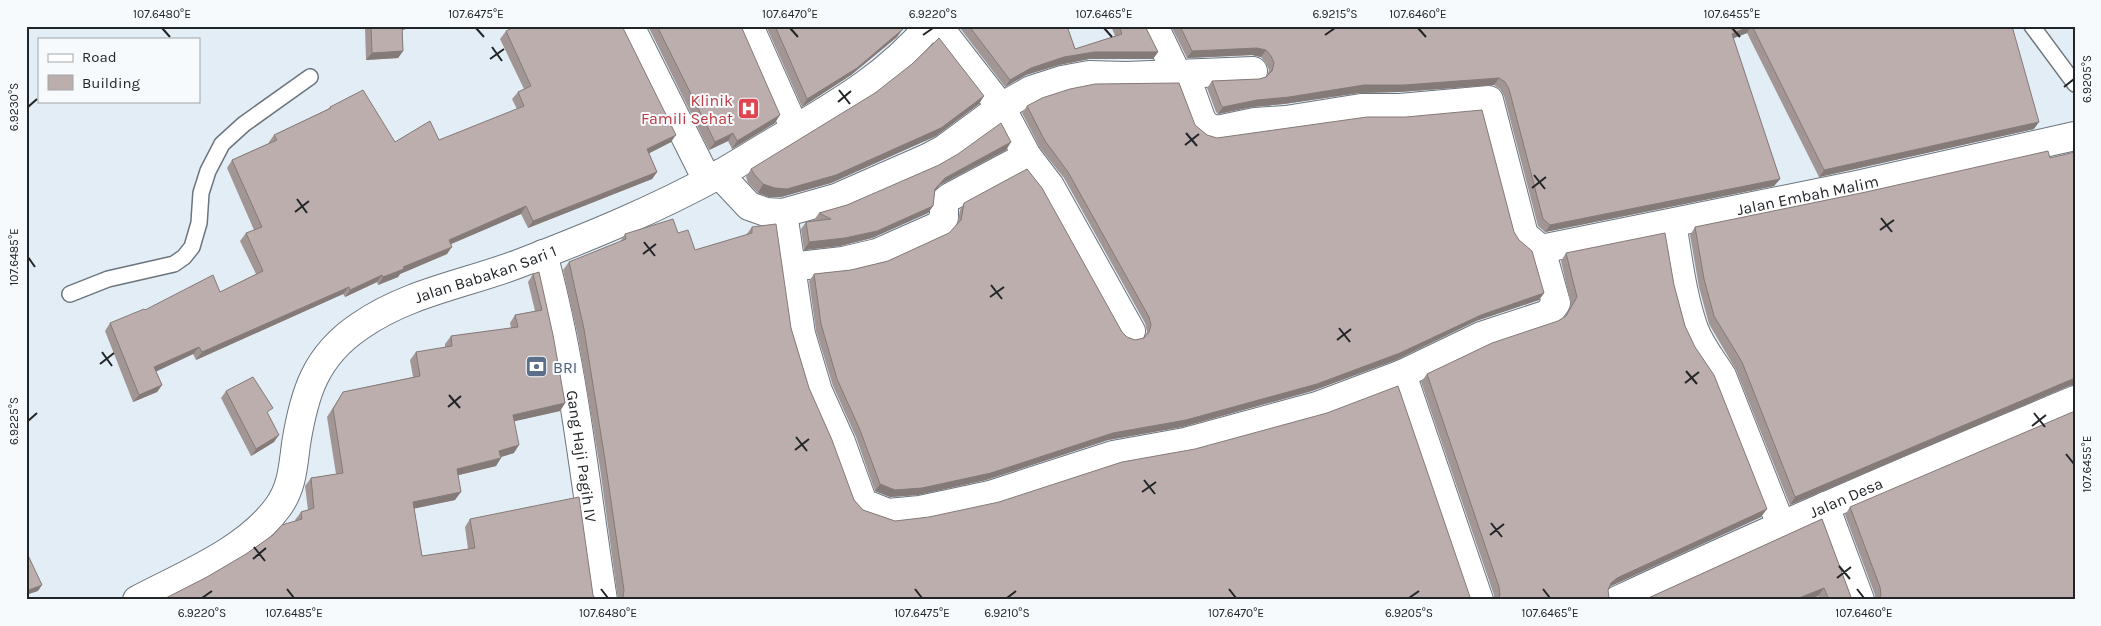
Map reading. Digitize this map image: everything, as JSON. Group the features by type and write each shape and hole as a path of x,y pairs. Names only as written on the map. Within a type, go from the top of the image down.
{"street":[{"path":"630,26 713,177 748,206 766,212 783,213 836,198 927,158 944,148 1001,106 1031,90 1062,80 1089,75 1254,71"},
{"path":"749,26 795,129"},
{"path":"783,213 801,334 818,391 841,442 863,503 888,513 920,510 990,495 1113,455 1185,442 1317,406 1402,374 1481,336 1548,314 1556,303 1541,249 1524,235 1489,100 1400,108 1361,108 1286,120 1255,122 1217,130 1208,127 1202,121 1181,74 1154,26"},
{"path":"924,30 1001,106 1027,156 1050,186 1131,331"},
{"name":"Jalan Babakan Sari 1","path":"137,600 241,544 264,524 278,507 289,488 294,469 306,395 319,368 335,346 360,326 399,304 515,265 592,235 713,177 867,85 924,30"},
{"name":"Jalan Embah Malim","path":"1541,249 2073,142"},
{"path":"790,267 843,261 878,253 938,226 944,218 944,202 1027,156"},
{"path":"1672,223 1683,289 1694,330 1707,356 1722,376 1781,525"},
{"name":"Gang Haji Pagih IV","path":"543,254 550,278 578,426 603,600"},
{"path":"1402,374 1479,600"},
{"name":"Jalan Desa","path":"1618,600 1781,525 2075,400"},
{"path":"1825,506 1860,600"}],"lane":[{"path":"2032,26 2075,84"},
{"path":"70,294 108,279 174,264 184,258 192,248 199,223 201,193 208,172 222,144 244,124 310,76"}],"building":[{"path":"371,26 402,26 403,51 372,53"},
{"path":"517,26 622,26 676,135 647,149 657,172 533,221 526,206 449,240 452,247 403,267 404,269 383,277 382,275 350,290 349,287 202,352 199,347 154,367 162,385 139,395 110,323 145,310 213,275 220,292 263,271 246,233 262,227 232,160 277,140 274,135 331,108 363,90 395,142 430,121 439,140 524,106 518,92 531,86 506,31"},
{"path":"657,26 741,26 780,115 737,141 733,133 715,142"},
{"path":"775,26 902,26 903,29 857,68 807,99"},
{"path":"969,26 1067,26 1075,49 1122,34 1119,26 1145,26 1158,52 1094,52 1064,57 1031,68 1010,80"},
{"path":"1180,26 1750,26 1732,34 1780,179 1550,225 1543,219 1509,89 1505,82 1499,78 1404,85 1364,85 1257,100 1223,107 1212,81 1266,77 1272,71 1274,63 1271,56 1266,50 1257,48 1192,51"},
{"path":"1752,26 2012,26 2039,122 1824,170"},
{"path":"939,38 984,96 941,128 836,175 787,189 763,184 754,174 751,169 875,93 912,64"},
{"path":"1179,83 1195,125 1207,135 1217,138 1367,117 1406,117 1482,110 1514,232 1519,240 1532,251 1544,293 1481,315 1400,353 1317,384 1186,420 1113,433 991,473 922,488 895,490 880,484 860,430 837,379 821,324 814,274 851,270 888,261 949,233 961,220 964,203 1027,169 1042,188 1122,332 1127,337 1135,340 1144,338 1149,332 1151,325 1149,317 1068,172 1045,141 1027,106 1042,98 1070,89 1095,84"},
{"path":"1001,123 1011,142 945,178 935,189 933,206 877,231 845,238 809,242 806,222 831,219 819,213 847,205 939,165 958,154"},
{"path":"2048,151 2050,158 2075,152 2075,378 1795,497 1742,362 1714,316 1704,279 1695,227 1866,192"},
{"path":"673,219 678,233 688,230 695,250 752,233 752,227 776,224 791,328 809,388 832,440 854,500 863,510 895,521 929,517 999,502 1122,462 1195,449 1327,413 1398,386 1472,600 622,600 624,590 605,460 584,329 569,262 626,239 625,234"},
{"path":"1665,233 1674,285 1685,326 1695,347 1714,375 1767,509 1617,578 1611,583 1608,590 1611,600 1498,600 1500,595 1499,587 1427,374 1492,343 1558,321 1566,316 1577,297 1566,253"},
{"path":"539,272 565,403 513,415 519,445 499,451 501,458 457,469 461,492 413,502 422,556 475,548 470,519 579,497 593,595 596,600 162,600 246,554 273,535 282,525 302,519 301,512 314,508 311,478 343,473 333,409 343,392 420,376 416,352 452,346 451,336 518,327 515,315 542,310 533,274"},
{"path":"253,377 273,408 267,412 279,435 256,449 226,391"},
{"path":"2075,411 2075,600 1879,600 1881,595 1880,587 1850,507"},
{"path":"1822,519 1853,600 1829,600 1824,588 1794,600 1644,600"},
{"path":"26,551 42,585 26,591"}],"place":[{"name":"Klinik Famili Sehat","path":"749,109"},
{"name":"BRI","path":"537,367"}]}
